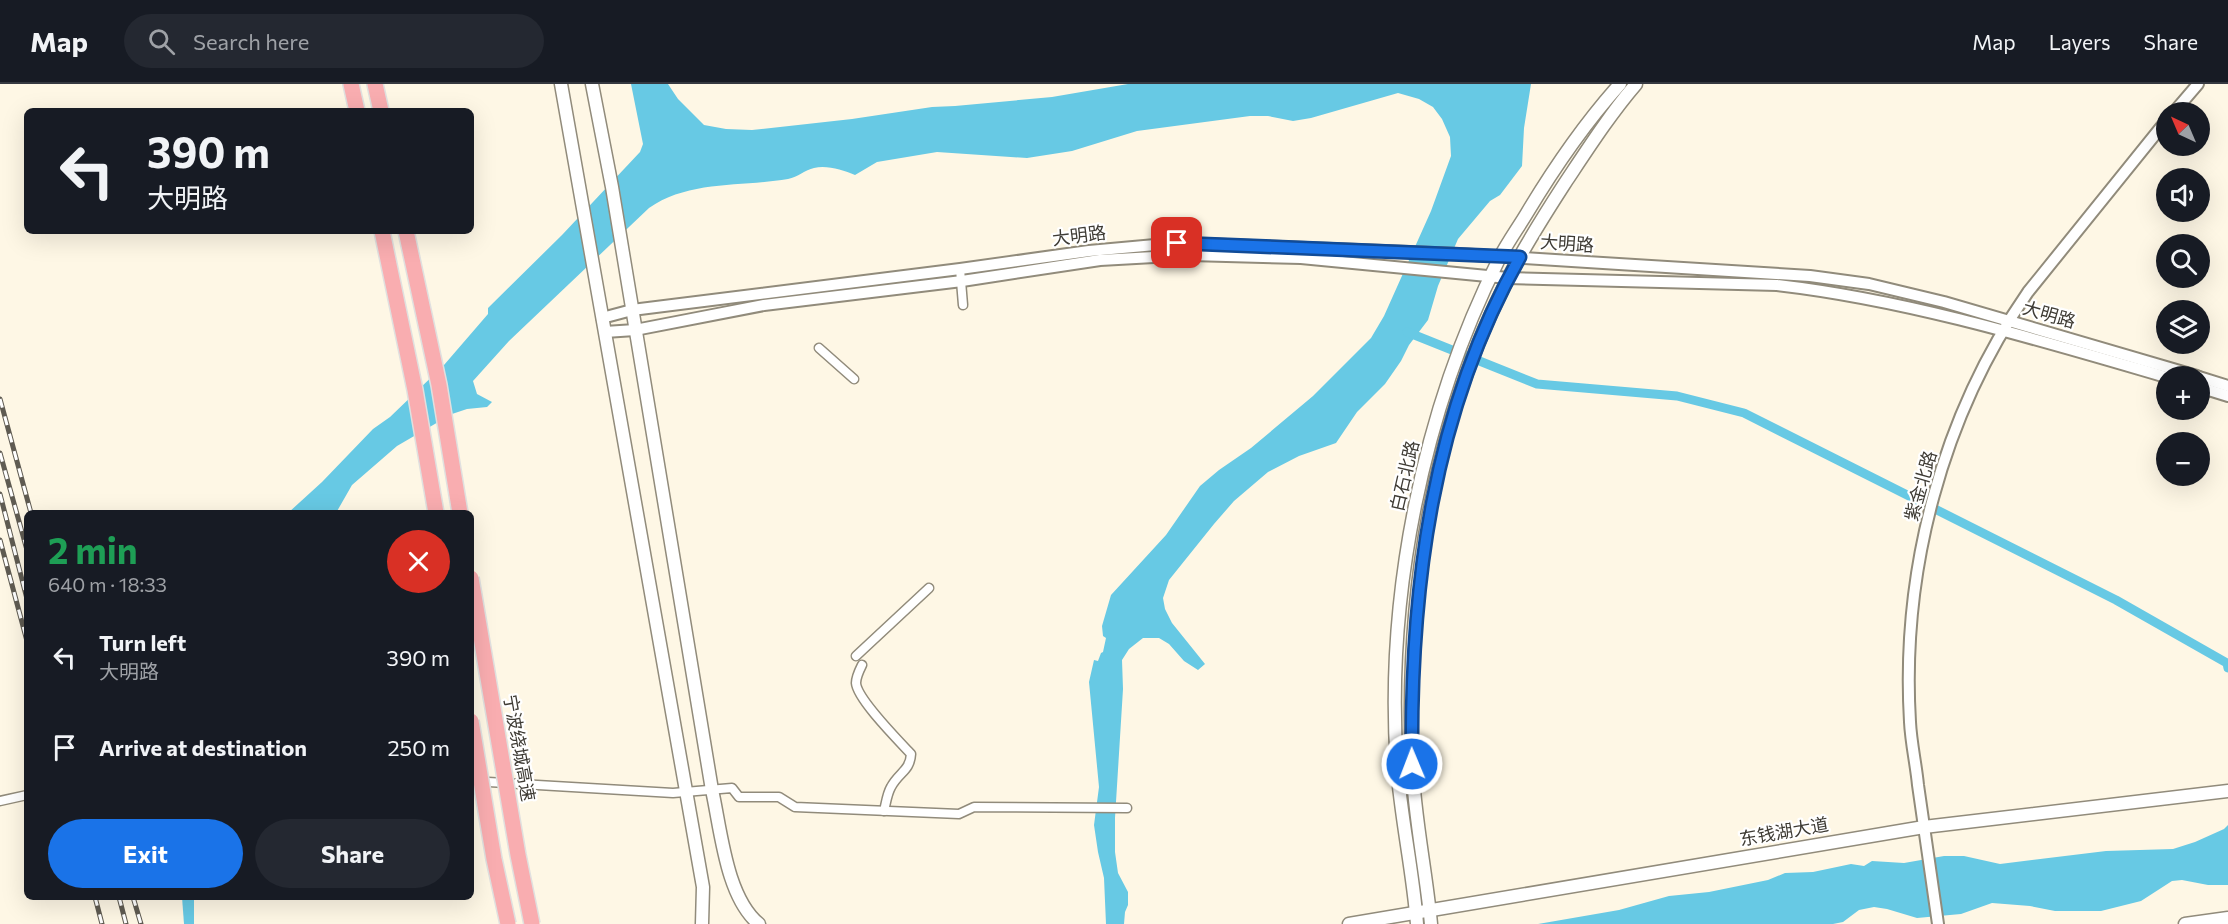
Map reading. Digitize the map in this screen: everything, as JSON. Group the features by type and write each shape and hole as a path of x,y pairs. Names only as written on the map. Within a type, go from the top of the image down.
{"highway":[{"path":"351,84 356,108"},
{"path":"375,84 380,108"},
{"path":"383,234 415,390 435,510"},
{"path":"407,234 438,385 459,510"},
{"name":"宁波绕城高速","path":"474,596 532,924"},
{"path":"474,739 494,859 508,924"}],"main road":[{"path":"561,84 703,887 702,924"},
{"path":"592,84 612,187 712,790 730,877 749,916 759,924"},
{"name":"白石北路","path":"1416,918 1397,766 1398,644 1414,517 1435,424 1449,377 1500,256 1547,180 1620,84"},
{"name":"白石北路","path":"1431,924 1417,822 1412,764 1411,707 1414,647 1431,502 1464,381 1508,278 1580,161 1636,84"},
{"name":"东钱湖大道","path":"1349,924 1416,918 1430,910 1924,827 2228,791"},
{"path":"2185,924 2228,918"}],"street":[{"path":"2183,102 2198,84"},
{"name":"紫金北路","path":"1938,924 1910,723 1909,682 1914,595 1926,524 1954,432 1975,384 2008,321 2156,133"},
{"name":"大明路","path":"605,332 634,330 764,305 961,275 1089,251 1177,243 1520,257 1810,276 1869,284 2008,321 2161,366"},
{"name":"大明路","path":"602,318 632,310 1100,260 1190,255 1301,258 1508,278 1777,285 1874,299 2156,374"},
{"path":"961,275 963,304"},
{"path":"819,348 854,379"},
{"name":"大明路","path":"2210,381 2228,386"},
{"path":"2210,390 2228,396"},
{"path":"856,656 929,588"},
{"path":"862,665 856,684 862,698 912,754 910,764 896,778 889,790 884,811"},
{"path":"474,781 685,793 732,788 739,797 779,797 795,807 884,811 959,814 974,807 1127,808"},
{"path":"0,801 24,796"}],"water":[{"path":"631,84 668,84 678,99 704,125 752,130 932,107 1052,97 1128,84 1531,84 1524,128 1522,166 1500,195 1490,201 1458,239 1438,286 1428,320 1409,345 1385,384 1357,412 1336,443 1299,456 1268,472 1234,501 1169,580 1163,598 1165,609 1172,623 1205,664 1198,670 1184,661 1169,644 1159,638 1143,638 1129,649 1122,660 1123,689 1115,852 1118,873 1128,892 1124,924 1106,924 1104,878 1094,825 1099,787 1089,682 1094,660 1098,661 1103,652 1106,638 1103,636 1102,626 1111,595 1166,535 1200,486 1251,448 1313,396 1371,338 1384,316 1431,211 1451,156 1450,137 1442,119 1433,107 1419,99 1398,93 1293,121 1268,116 1250,116 1137,131 1072,151 1027,158 937,152 877,162 855,175 835,168 819,167 788,179 716,186 681,193 649,208 509,341 473,381 477,394 492,402 487,407 467,409 452,414 397,446 352,485 338,510 291,510 373,429 390,417 444,365 488,314 488,308 562,235 640,152 643,144"},
{"path":"2228,825 2228,885 2172,881 2141,901 2101,911 2055,911 2030,906 1992,903 1961,914 1917,918 1874,907 1859,910 1843,922 1833,924 1538,924 1619,910 1669,896 1709,892 1768,880 1785,873 1813,872 1851,864 1864,866 1872,861 1904,863 1944,856 1964,856 2000,864 2106,851 2173,849 2195,842"},
{"path":"182,900 194,900 194,924 184,924"}],"waterway":[{"path":"1407,332 1537,384 1677,396 1744,413 2116,600 2227,663 2228,668"}],"railway":[{"path":"0,399 30,510"},
{"path":"0,453 24,539"},
{"path":"0,494 24,587"},
{"path":"0,540 24,630"},
{"path":"96,900 102,924"},
{"path":"120,900 126,924"},
{"path":"134,900 141,924"}],"route":[{"path":"1177,243 1520,257 1498,300 1464,381 1431,502 1419,588 1414,647 1411,707 1412,764"}]}
